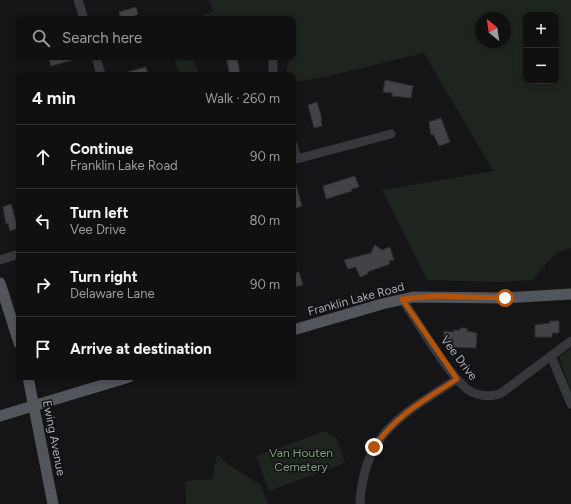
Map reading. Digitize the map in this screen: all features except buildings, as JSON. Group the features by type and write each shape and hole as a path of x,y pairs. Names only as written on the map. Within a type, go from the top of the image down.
{"main road":[{"path":"0,283 16,334"},
{"name":"Franklin Lake Road","path":"296,329 402,299 434,296 505,298 571,294"},
{"name":"Ewing Avenue","path":"29,380 35,405 53,504"},
{"path":"0,416 119,380"}],"street":[{"path":"78,0 83,16"},
{"path":"97,60 100,72"},
{"path":"273,60 274,72"},
{"path":"296,160 391,134"},
{"path":"0,260 16,255"},
{"name":"Vee Drive","path":"402,299 457,379 469,391 477,395 492,396 507,390 571,341"},
{"path":"551,356 571,404"},
{"path":"360,504 362,483 368,462 383,434 406,412 457,379"}],"green space":[{"path":"209,0 571,0 571,248 556,253 532,280 500,282 427,280 382,190 493,171 424,53 325,77 296,82 296,72 286,72 288,60 296,60 296,16 202,16 213,11"},
{"path":"175,60 194,60 198,72 179,72"},
{"path":"571,348 571,392 559,357"},
{"name":"Van Houten Cemetery","path":"325,431 337,438 345,463 269,491 256,456"},
{"path":"217,454 229,465 261,485 268,504 186,504 185,481 212,479"}],"route":[{"path":"374,447 395,421 406,412 457,379 402,299 434,296 505,298"}]}
